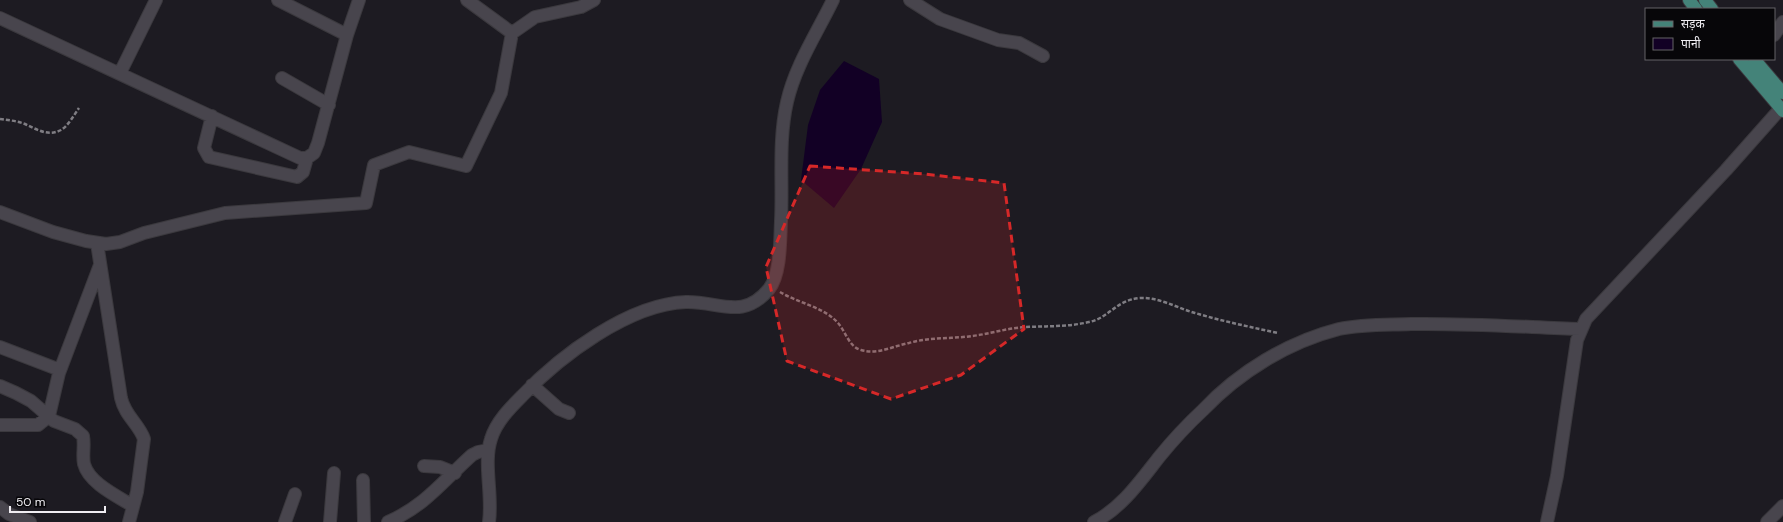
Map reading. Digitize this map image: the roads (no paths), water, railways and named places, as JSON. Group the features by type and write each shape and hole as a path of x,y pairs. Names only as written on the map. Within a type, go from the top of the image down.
{"main road":[{"path":"1689,0 1695,8"},
{"path":"1705,0 1711,8"},
{"path":"1740,60 1782,110"},
{"path":"1756,60 1783,93"}],"street":[{"path":"120,73 156,0"},
{"path":"278,0 347,35"},
{"path":"0,18 300,158 307,158 311,156 316,148 347,35 359,0"},
{"path":"467,0 512,33"},
{"path":"0,212 53,232 106,244 120,242 144,233 225,213 366,202 374,165 409,152 466,166 501,93 512,33 535,18 581,7 594,0"},
{"path":"489,522 491,494 488,450 497,425 512,406 532,385 565,357 630,317 655,307 683,302 709,303 730,308 737,308 756,301 771,287 776,271 779,250 784,122 787,102 801,64 833,0"},
{"path":"910,0 940,19 998,40 1019,44 1043,56"},
{"path":"1775,34 1783,25"},
{"path":"282,78 329,105"},
{"path":"1547,522 1557,476 1576,346 1580,329 1594,309 1782,110"},
{"path":"212,116 204,148 209,157 297,177 301,176 307,158"},
{"path":"97,243 122,403 127,414 144,439 138,485 129,522"},
{"path":"0,425 38,425 44,422 49,416 60,370 100,264"},
{"path":"1094,522 1106,516 1122,502 1161,455 1203,409 1236,380 1262,362 1316,335 1365,325 1443,324 1580,329"},
{"path":"0,347 60,370"},
{"path":"532,385 559,409 569,413"},
{"path":"0,386 31,401 58,423 80,432 84,436 83,456 89,475 101,486 132,506"},
{"path":"388,522 419,505 472,456 478,452 488,450"},
{"path":"424,466 440,467 455,473"},
{"path":"330,522 334,473"},
{"path":"363,480 364,522"},
{"path":"285,522 295,494"},
{"path":"1767,522 1783,506"},
{"path":"0,507 9,514 30,522"}],"water":[{"path":"844,61 879,79 882,122 861,169 834,208 801,180 808,125 820,90"}]}
